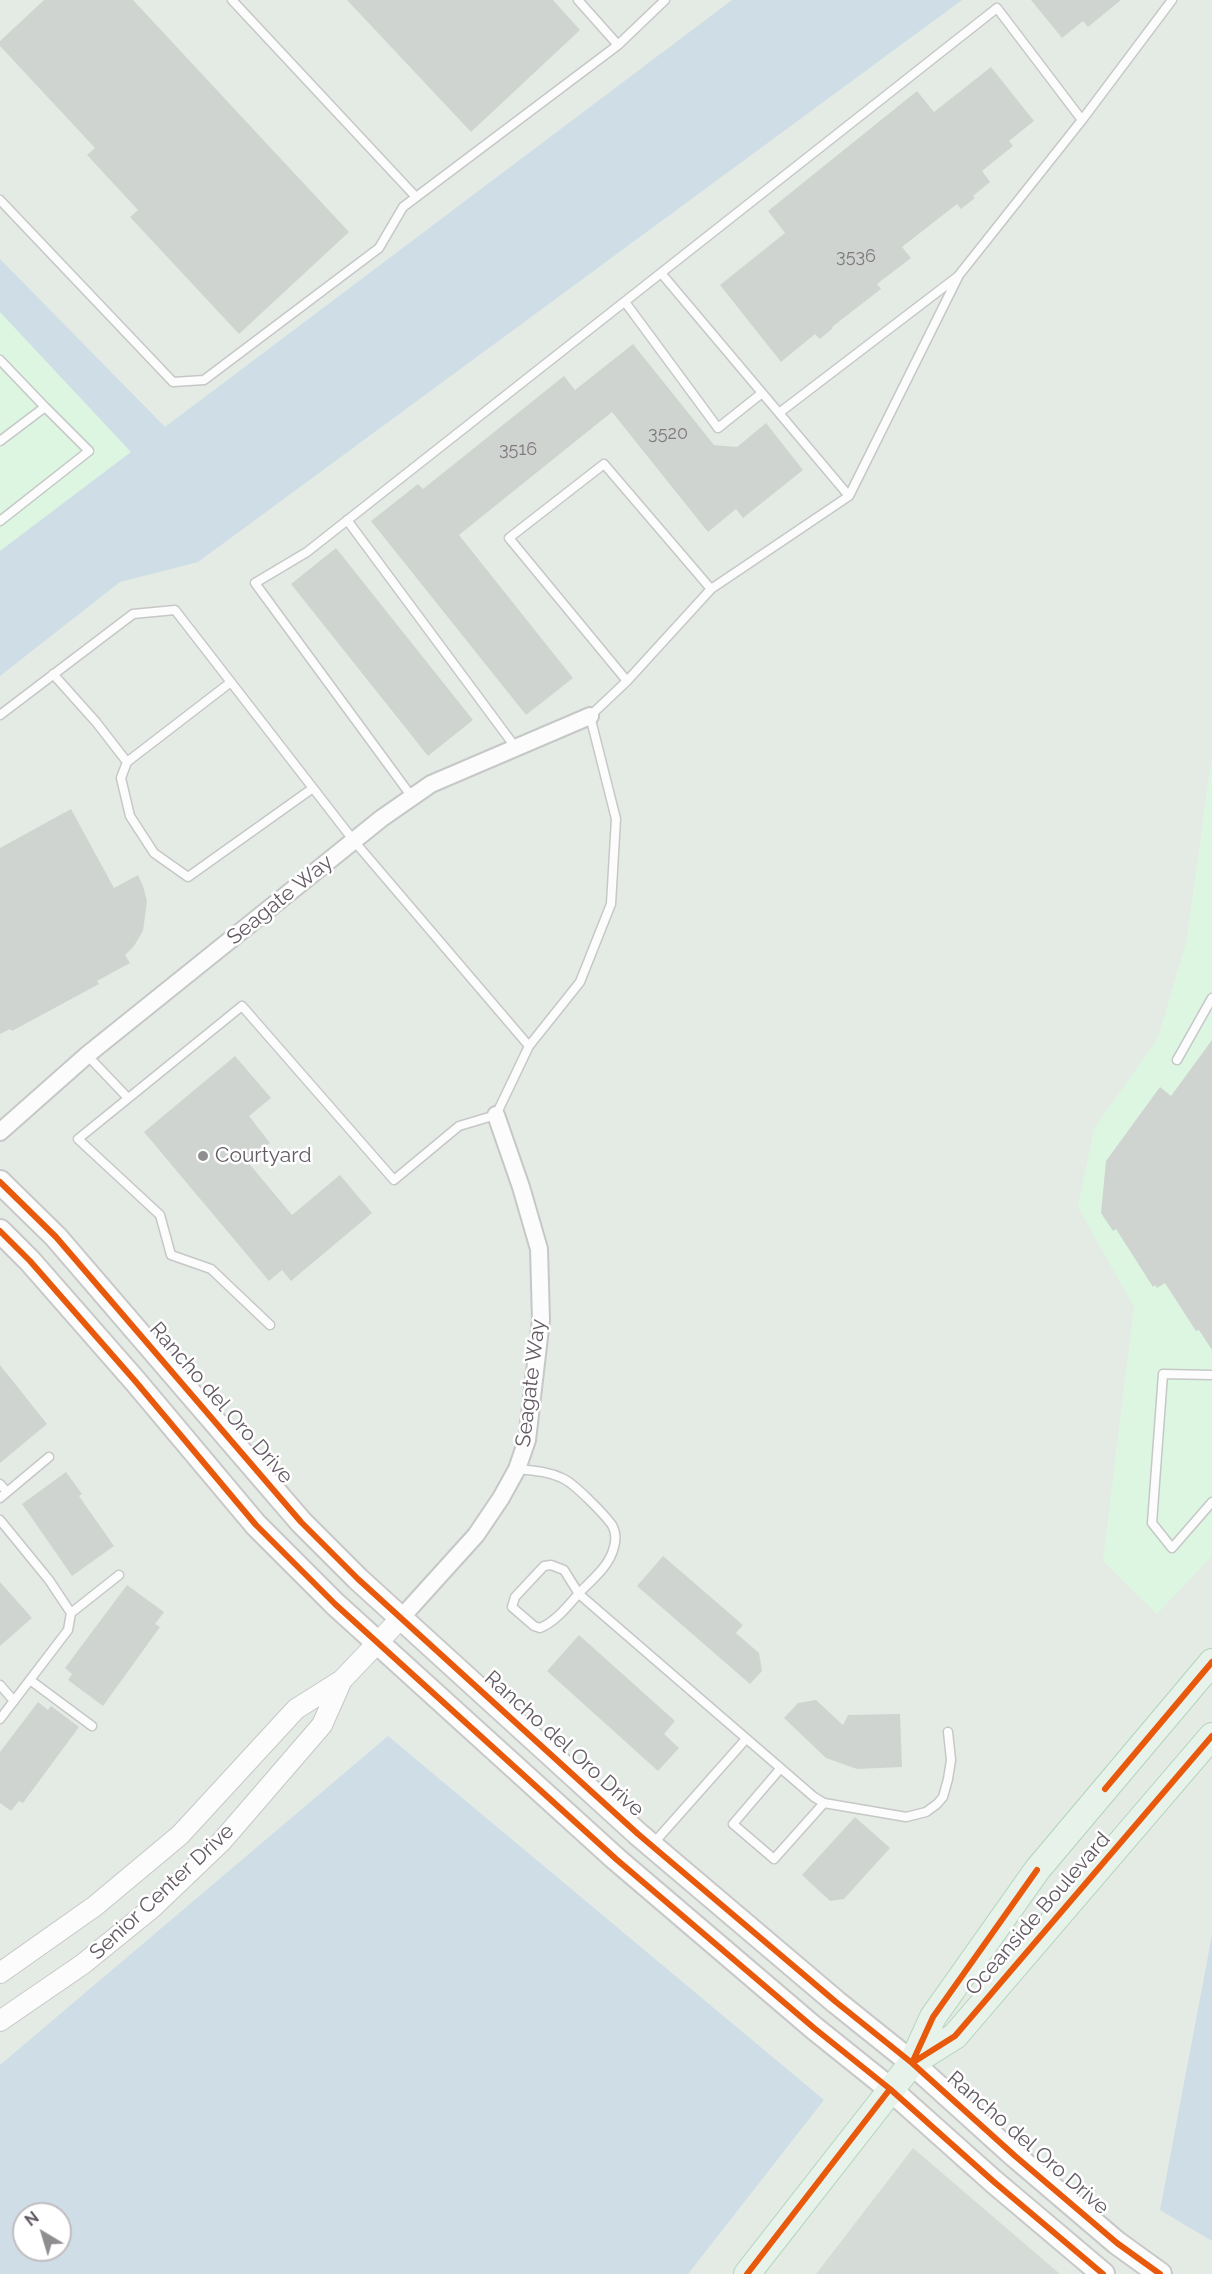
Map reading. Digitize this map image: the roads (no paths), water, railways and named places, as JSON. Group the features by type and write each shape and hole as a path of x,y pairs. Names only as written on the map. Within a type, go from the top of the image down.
{"main road":[{"name":"Rancho del Oro Drive","path":"0,1182 56,1237 301,1522 358,1579 652,1845 836,2002 912,2063 1015,2156 1117,2243 1160,2274"},
{"path":"0,1231 38,1270 256,1524 302,1573 615,1859 814,2028 890,2089 993,2181 1103,2274"},
{"name":"Oceanside Boulevard","path":"747,2274 912,2063 933,2018 1037,1870 1169,1710 1212,1662"},
{"name":"Oceanside Boulevard","path":"912,2063 955,2036 1212,1736"}],"street":[{"name":"Seagate Way","path":"0,1132 87,1055 412,797 431,784 591,716"},
{"name":"Seagate Way","path":"377,1643 476,1535 517,1470 527,1440 541,1320 539,1249 521,1187 496,1115"},
{"name":"Senior Center Drive","path":"0,1973 95,1906 180,1835 296,1709 342,1680 377,1643"},
{"name":"Senior Center Drive","path":"0,2021 83,1964 152,1908 222,1841 322,1725 342,1680"}],"lane":[{"path":"232,0 416,197"},
{"path":"578,0 618,45"},
{"path":"0,200 173,382 204,380 379,248 403,207 618,45 665,0"},
{"path":"270,1325 211,1269 171,1256 160,1215 78,1139 243,1006 394,1180 459,1126 496,1115 529,1046 580,982 611,904 616,819 591,716 627,681 711,589 849,496 959,275 1082,120 1172,0"},
{"path":"412,797 255,583 307,552 997,8 1082,120"},
{"path":"661,273 849,496"},
{"path":"779,414 959,275"},
{"path":"625,302 718,428 762,393"},
{"path":"0,360 89,451 0,520"},
{"path":"0,441 45,407"},
{"path":"627,681 509,538 604,464 711,589"},
{"path":"347,520 516,748"},
{"path":"0,715 133,614 175,610 354,841 529,1046"},
{"path":"53,674 96,722 127,762"},
{"path":"231,682 127,762 121,778 130,816 154,853 188,877 313,788"},
{"path":"1177,1060 1212,998"},
{"path":"87,1055 128,1098"},
{"path":"1212,1375 1163,1374 1152,1523 1172,1548 1212,1502"},
{"path":"0,1484 3,1495 50,1457"},
{"path":"517,1470 545,1472 565,1479 578,1489 612,1526 616,1535 614,1550 607,1564 579,1594 550,1624 540,1628 534,1626 512,1607 515,1597 544,1566 551,1564 564,1570 579,1594 814,1797 824,1803 906,1817 926,1812 943,1797 948,1779 951,1760 948,1732"},
{"path":"0,1520 49,1580 71,1613"},
{"path":"0,1719 68,1630 71,1613 119,1575"},
{"path":"30,1680 92,1726"},
{"path":"0,1685 14,1701"},
{"path":"652,1845 746,1739"},
{"path":"780,1769 733,1824 774,1859 824,1803"}],"place":[{"name":"Courtyard","path":"203,1156"}]}
